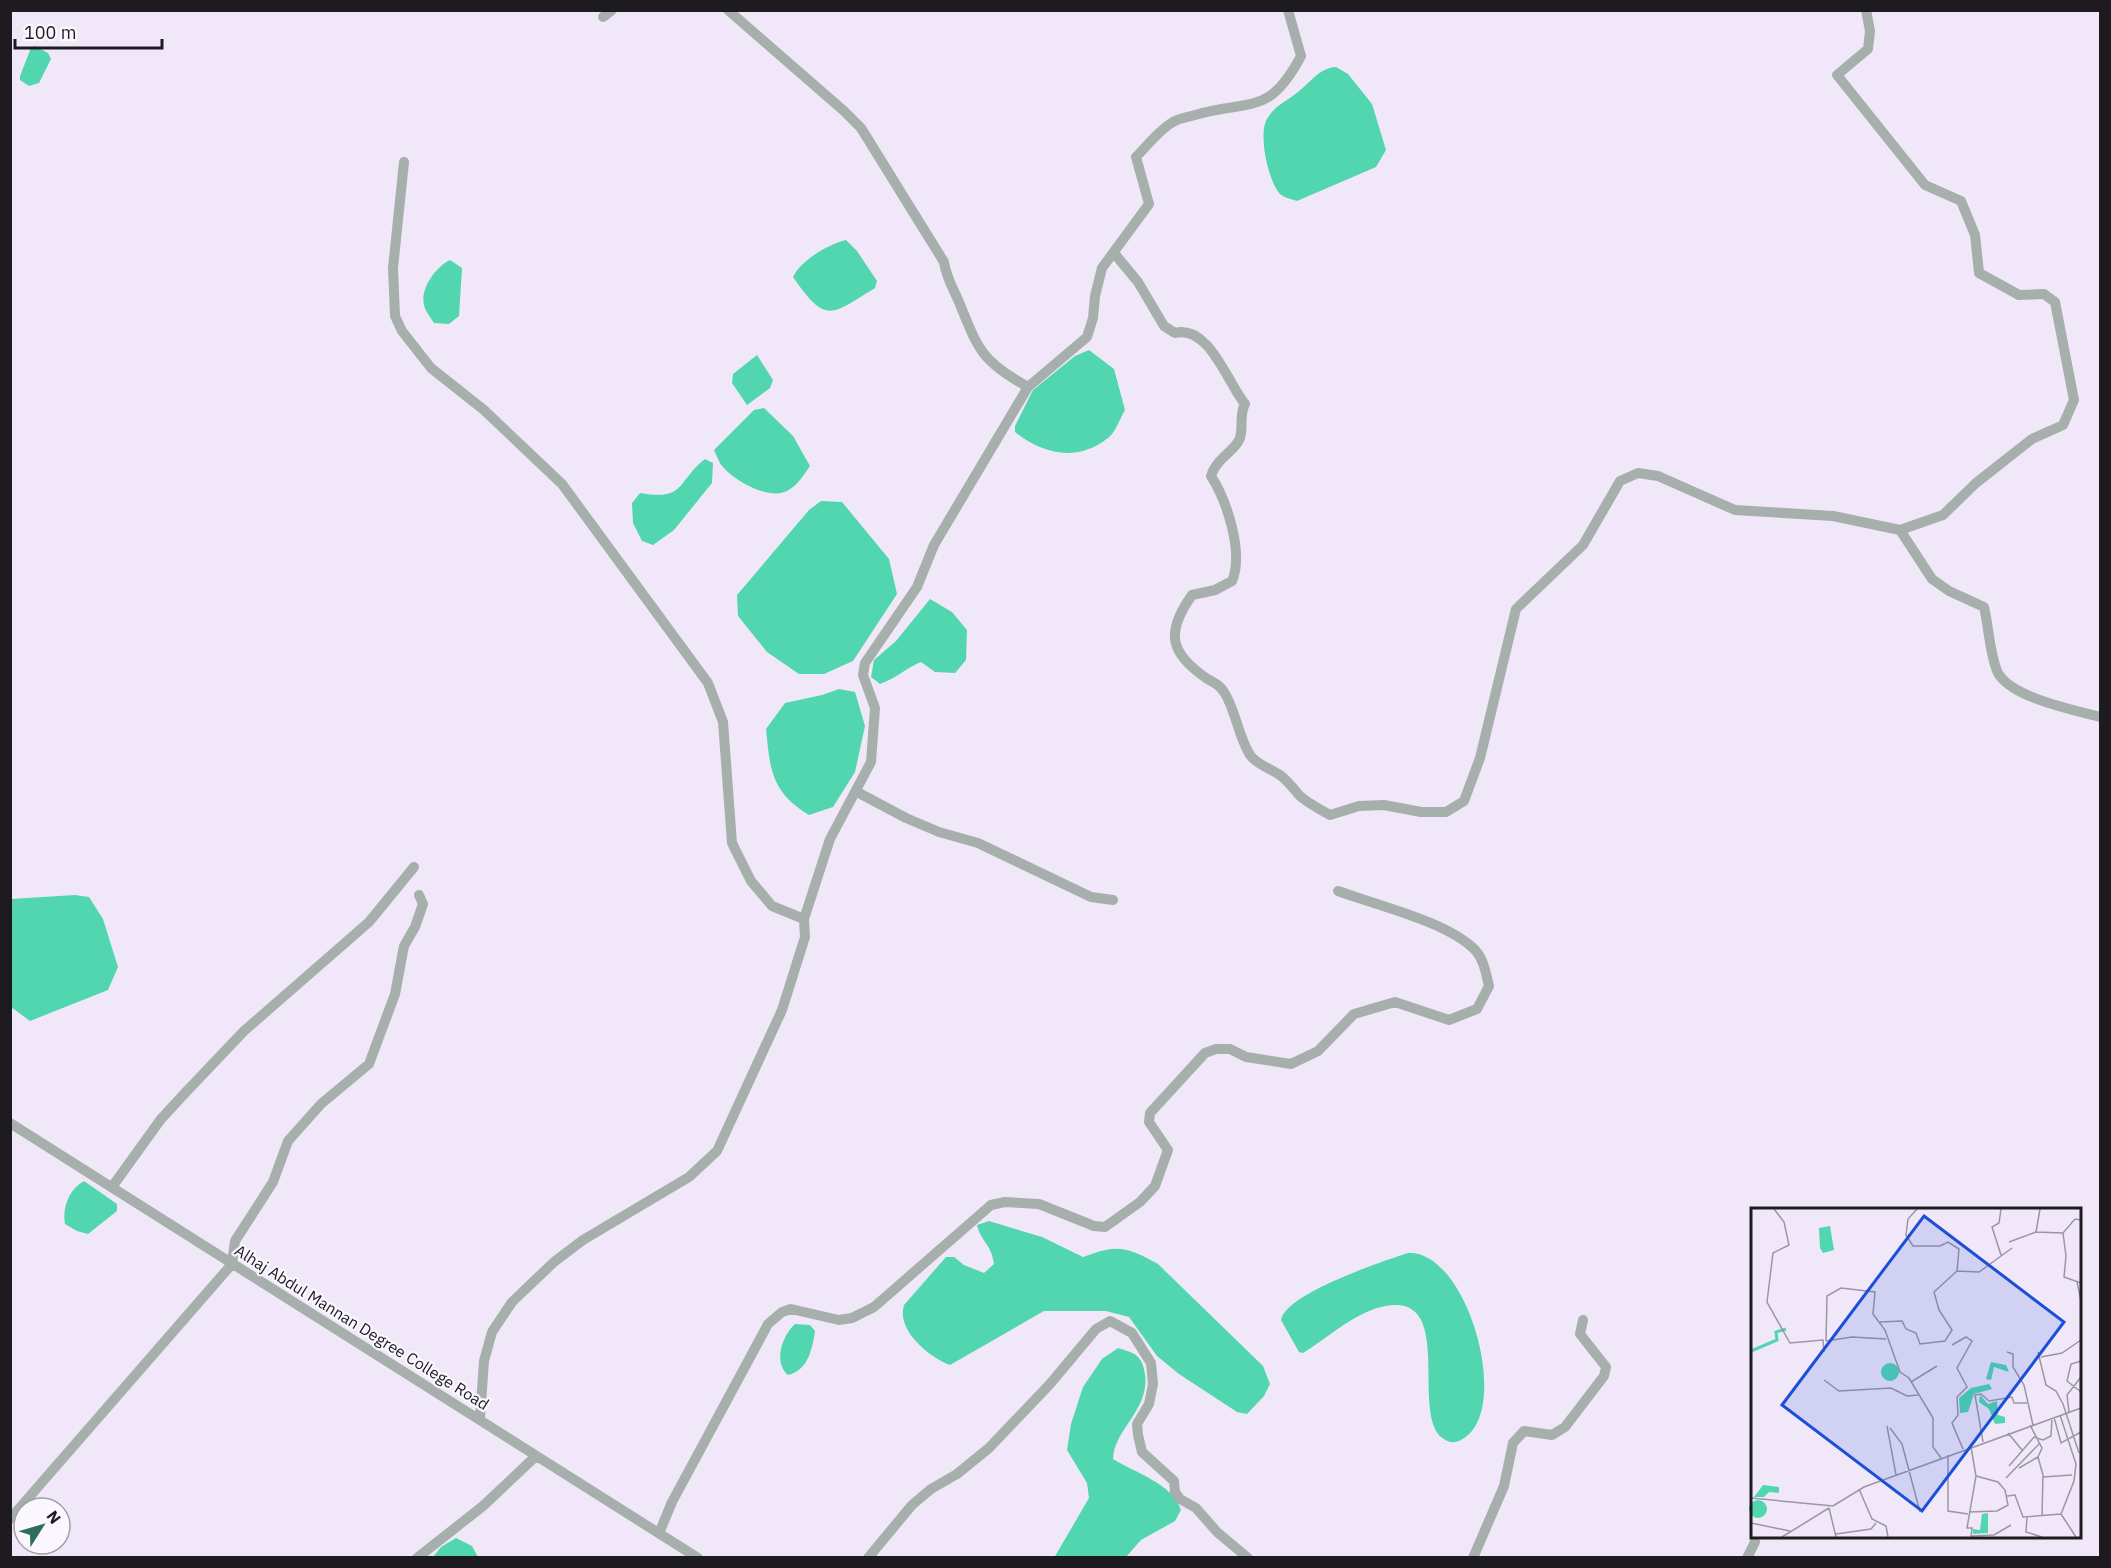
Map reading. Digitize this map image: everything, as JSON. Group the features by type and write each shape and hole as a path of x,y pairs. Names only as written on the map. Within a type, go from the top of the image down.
{"street":[{"path":"728,10 844,111 861,129 944,262 946,277 978,349 990,362 1028,387"},
{"path":"480,1418 484,1361 492,1332 512,1302 554,1262 584,1240 689,1177 717,1151 776,1025 805,937 804,920 831,838 871,762 875,708 863,675 865,663 917,587 934,545 1028,387 1087,337 1093,318 1095,296 1102,268 1149,204 1136,157 1173,122 1210,111 1247,106 1271,97 1284,83 1301,56 1288,10"},
{"path":"1114,253 1138,282 1164,326 1175,333 1184,331 1190,333 1212,351 1245,404 1241,410 1239,441 1217,465 1211,476 1225,500 1236,572 1232,581 1215,590 1192,595 1176,632 1176,648 1180,657 1220,685 1228,697 1234,719 1251,757 1279,775 1300,796 1330,815 1359,806 1384,805 1420,813 1446,812 1464,801 1480,758 1515,609 1583,546 1620,481 1638,473 1658,476 1735,510 1833,516 1900,530 1943,515 1976,483 2032,439 2063,425 2074,400 2055,302 2044,294 2019,295 1979,273 1975,235 1961,201 1925,185 1837,75 1868,49 1870,31 1866,10"},
{"path":"404,162 393,268 395,316 402,331 431,368 510,433 562,484 708,683 723,722 732,843 751,881 772,906 804,920"},
{"path":"1900,530 1932,579 1949,591 1984,606 1992,657 1998,674 2007,686 2048,702 2100,717"},
{"path":"857,792 906,818 939,832 978,843 1091,897 1113,900"},
{"path":"112,1187 161,1119 186,1092 244,1031 369,922 414,867"},
{"path":"660,1531 672,1502 739,1380 758,1339 768,1324 782,1312 800,1310 839,1320 852,1318 874,1306 991,1205 1005,1202 1039,1204 1094,1226 1105,1227 1122,1218 1155,1186 1168,1150 1149,1122 1150,1113 1205,1053 1230,1049 1246,1057 1291,1064 1318,1050 1354,1014 1395,1002 1449,1020 1477,1008 1490,986 1476,950 1442,928 1338,891"},
{"path":"10,1519 232,1264 235,1241 273,1182 288,1141 309,1116 369,1064 395,994 404,946 415,927 423,904 419,895"},
{"name":"Alhaj Abdul Mannan Degree College Road","path":"10,1123 698,1557"},
{"path":"1473,1557 1504,1486 1513,1443 1524,1431 1552,1435 1565,1427 1587,1394 1604,1376 1606,1367 1580,1334 1583,1320"},
{"path":"868,1557 912,1505 931,1488 957,1474 988,1448 1050,1384 1096,1329 1110,1321 1132,1333 1151,1363 1153,1384 1149,1404 1137,1424 1142,1452 1174,1481 1175,1492 1180,1499 1196,1508 1217,1532 1248,1557"},
{"path":"417,1557 483,1506 536,1456"},
{"path":"1747,1557 1755,1542"}],"shaded area":[{"path":"35,46 48,53 51,59 39,83 29,86 20,80 20,76 31,48"},
{"path":"1336,67 1348,74 1372,104 1386,150 1376,167 1297,201 1280,194 1272,179 1264,146 1264,126 1270,114 1277,107 1320,73"},
{"path":"846,240 857,251 877,281 875,288 838,309 830,311 822,309 804,292 793,277 802,265 816,254"},
{"path":"450,260 462,268 459,316 449,324 434,323 425,307 424,292 430,279"},
{"path":"1089,350 1114,369 1125,410 1111,435 1097,446 1073,453 1061,453 1038,446 1015,432 1015,426 1033,390 1075,356"},
{"path":"757,355 773,380 770,388 747,405 732,383 733,374"},
{"path":"764,408 793,436 810,466 794,486 780,493 762,491 744,484 729,473 714,450 754,410"},
{"path":"705,459 713,463 712,483 674,530 653,545 642,541 633,523 632,503 640,493 655,495 673,492"},
{"path":"821,501 842,502 889,559 897,594 853,661 824,674 799,674 767,652 738,616 737,595 809,510"},
{"path":"930,599 952,612 967,630 966,660 955,673 935,672 921,662 880,684 871,677 874,660 896,641"},
{"path":"839,689 855,692 865,726 855,772 833,807 809,815 787,797 775,778 771,768 766,729 785,703"},
{"path":"75,895 89,897 103,919 118,967 108,990 30,1021 11,1007 11,899"},
{"path":"84,1181 117,1204 117,1211 88,1234 65,1224 64,1218 71,1194"},
{"path":"989,1221 1042,1237 1083,1257 1105,1250 1121,1249 1138,1253 1158,1264 1263,1366 1270,1384 1264,1396 1247,1414 1237,1412 1179,1374 1157,1356 1129,1317 1106,1311 1044,1311 950,1365 933,1356 910,1333 905,1324 904,1305 946,1257 954,1257 964,1265 984,1273 994,1264 991,1251 977,1225"},
{"path":"1408,1253 1430,1259 1449,1277 1465,1304 1477,1335 1483,1368 1484,1399 1476,1424 1457,1442 1444,1439 1434,1426 1430,1405 1425,1332 1418,1315 1402,1306 1377,1308 1348,1322 1303,1353 1299,1352 1281,1320 1287,1310 1316,1289"},
{"path":"795,1324 810,1325 815,1331 805,1364 788,1375 783,1370 780,1356 786,1335"},
{"path":"1118,1348 1133,1353 1140,1359 1144,1368 1145,1387 1137,1409 1119,1438 1113,1459 1161,1486 1170,1493 1181,1510 1175,1521 1141,1540 1126,1557 1054,1558 1089,1498 1087,1483 1067,1450 1071,1424 1083,1387 1102,1359"},
{"path":"456,1538 472,1546 478,1557 433,1557 441,1547"}]}
